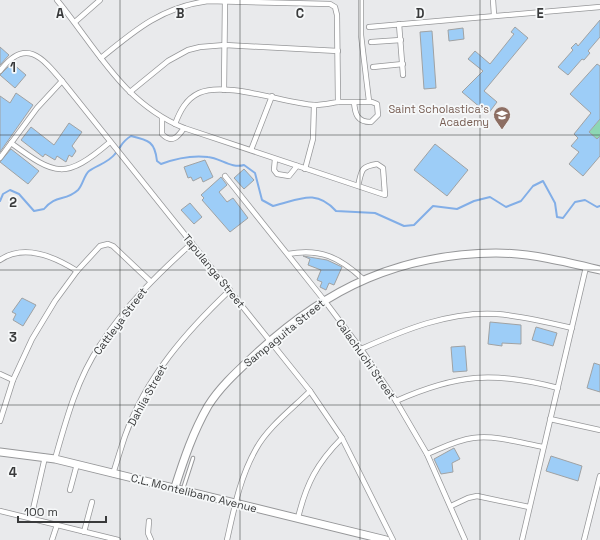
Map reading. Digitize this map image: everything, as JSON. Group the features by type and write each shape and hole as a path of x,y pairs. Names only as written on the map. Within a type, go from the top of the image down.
{"street":[{"path":"57,0 101,58 130,92 142,104 162,118 184,128 275,159 385,195 383,168 377,164 366,166 363,169 358,186"},
{"path":"75,22 100,0"},
{"path":"361,0 362,42 369,101"},
{"path":"493,0 494,16"},
{"path":"101,58 144,25 171,10 194,3 225,1 330,4 335,7 337,15 338,102"},
{"path":"224,90 225,1"},
{"path":"369,27 600,7"},
{"path":"399,24 403,75"},
{"path":"371,42 401,40"},
{"path":"130,92 177,55 200,47 225,45 338,51"},
{"name":"Tapulanga Street","path":"0,71 12,58 21,54 30,53 38,55 46,61 153,197 271,340 310,391 342,438 393,540"},
{"path":"373,67 403,64"},
{"path":"0,158 37,108 62,81"},
{"path":"175,124 182,108 190,99 211,89 272,96 314,105 338,102 369,101 376,104 378,115 376,119 366,122 356,116 354,102"},
{"path":"251,150 272,96"},
{"path":"305,169 313,139 314,105"},
{"path":"162,118 162,134 166,138 172,140 177,138 184,128"},
{"path":"11,143 39,164 54,170 71,168 88,161 110,142"},
{"path":"275,159 274,170 277,174 289,176 297,166"},
{"name":"Calachuchi Street","path":"225,176 324,300 361,349 396,400 427,454 465,540"},
{"name":"Cattleya Street","path":"55,459 69,412 82,380 99,346 150,281 192,243"},
{"path":"0,421 13,380 32,339 55,301 100,246 108,244 113,246 150,281"},
{"path":"0,260 22,252 42,254 63,262 78,271"},
{"path":"288,254 301,252 329,255 341,261 363,279"},
{"name":"Sampaguita Street","path":"175,487 190,441 208,406 234,373 271,340 324,300 363,279 433,258 483,254 524,255 600,270"},
{"path":"522,540 586,267"},
{"name":"Dahlia Street","path":"114,474 125,435 157,373 176,347 199,320 230,290"},
{"path":"361,349 400,332 432,322 470,315 496,314 530,318 572,328"},
{"path":"0,374 13,380"},
{"path":"396,400 427,387 460,379 493,376 526,380 558,388"},
{"path":"227,540 236,503 248,466 256,448 266,434 310,391"},
{"path":"550,419 600,430"},
{"path":"298,518 304,495 313,474 326,454 342,438"},
{"path":"427,454 457,442 473,438 484,438 544,447"},
{"name":"C.L. Montelibano Avenue","path":"0,452 45,457 77,464 386,540"},
{"path":"31,518 45,457"},
{"path":"70,490 77,464"},
{"path":"584,540 600,476"},
{"path":"450,506 468,498 477,496 529,507"},
{"path":"84,532 92,502"},
{"path":"0,511 118,540"},
{"path":"149,521 148,533 151,540"},
{"path":"52,540 57,525"}],"lane":[{"path":"183,489 193,458"}],"green space":[{"path":"600,119 600,136 597,139 589,132"}],"building":[{"path":"600,20 600,37 588,51 590,53 584,60 582,59 568,75 558,67 573,50 571,48 576,43 578,46"},
{"path":"515,27 528,38 484,91 497,102 488,114 462,92 483,71 468,59 475,51 490,64 514,34 511,32"},
{"path":"463,28 464,39 449,41 448,30"},
{"path":"432,31 436,88 424,89 420,32"},
{"path":"0,47 9,55 0,65"},
{"path":"12,63 26,75 15,88 0,75"},
{"path":"597,64 600,66 600,119 589,132 597,139 600,136 600,156 583,176 569,164 579,152 571,146 578,138 574,134 591,113 570,94"},
{"path":"16,93 33,105 0,152 0,96 10,103"},
{"path":"69,123 82,132 72,146 76,151 72,157 69,155 66,162 57,156 55,160 45,154 43,157 21,140 31,127 54,145"},
{"path":"435,144 468,170 447,196 414,170"},
{"path":"11,149 39,171 28,184 0,162"},
{"path":"205,160 213,177 203,182 201,177 193,181 191,177 188,178 184,167"},
{"path":"244,169 254,180 244,189 234,178"},
{"path":"221,177 227,185 219,192 227,202 233,198 248,218 230,232 202,200 204,198 201,195"},
{"path":"190,203 202,217 194,224 181,210"},
{"path":"303,256 327,260 342,267 334,285 329,283 326,290 320,287 322,282 317,280 321,270 308,265 310,259"},
{"path":"22,298 36,305 23,326 13,320 16,314 12,312"},
{"path":"490,322 521,325 521,344 502,343 502,346 488,344"},
{"path":"536,327 557,333 553,346 532,340"},
{"path":"465,346 467,371 453,372 451,347"},
{"path":"594,363 600,365 600,392 587,388"},
{"path":"454,448 460,459 452,463 453,472 441,474 434,459"},
{"path":"551,456 582,466 578,481 546,471"}],"waterway":[{"path":"0,201 3,194 10,190 19,194 34,211 44,209 53,201 69,196 78,190 89,171 106,162 112,157 123,142 131,136 150,143 155,150 157,161 161,164 178,159 202,156 235,166 244,165 255,173 262,200 273,206 299,199 314,198 328,204 336,211 375,213 404,226 414,225 433,206 457,209 474,201 490,197 506,207 521,201 533,186 543,181 555,203 557,217 563,218 575,202 585,200 597,207 600,206"}],"place":[{"name":"Saint Scholastica's Academy","path":"502,130"}]}
